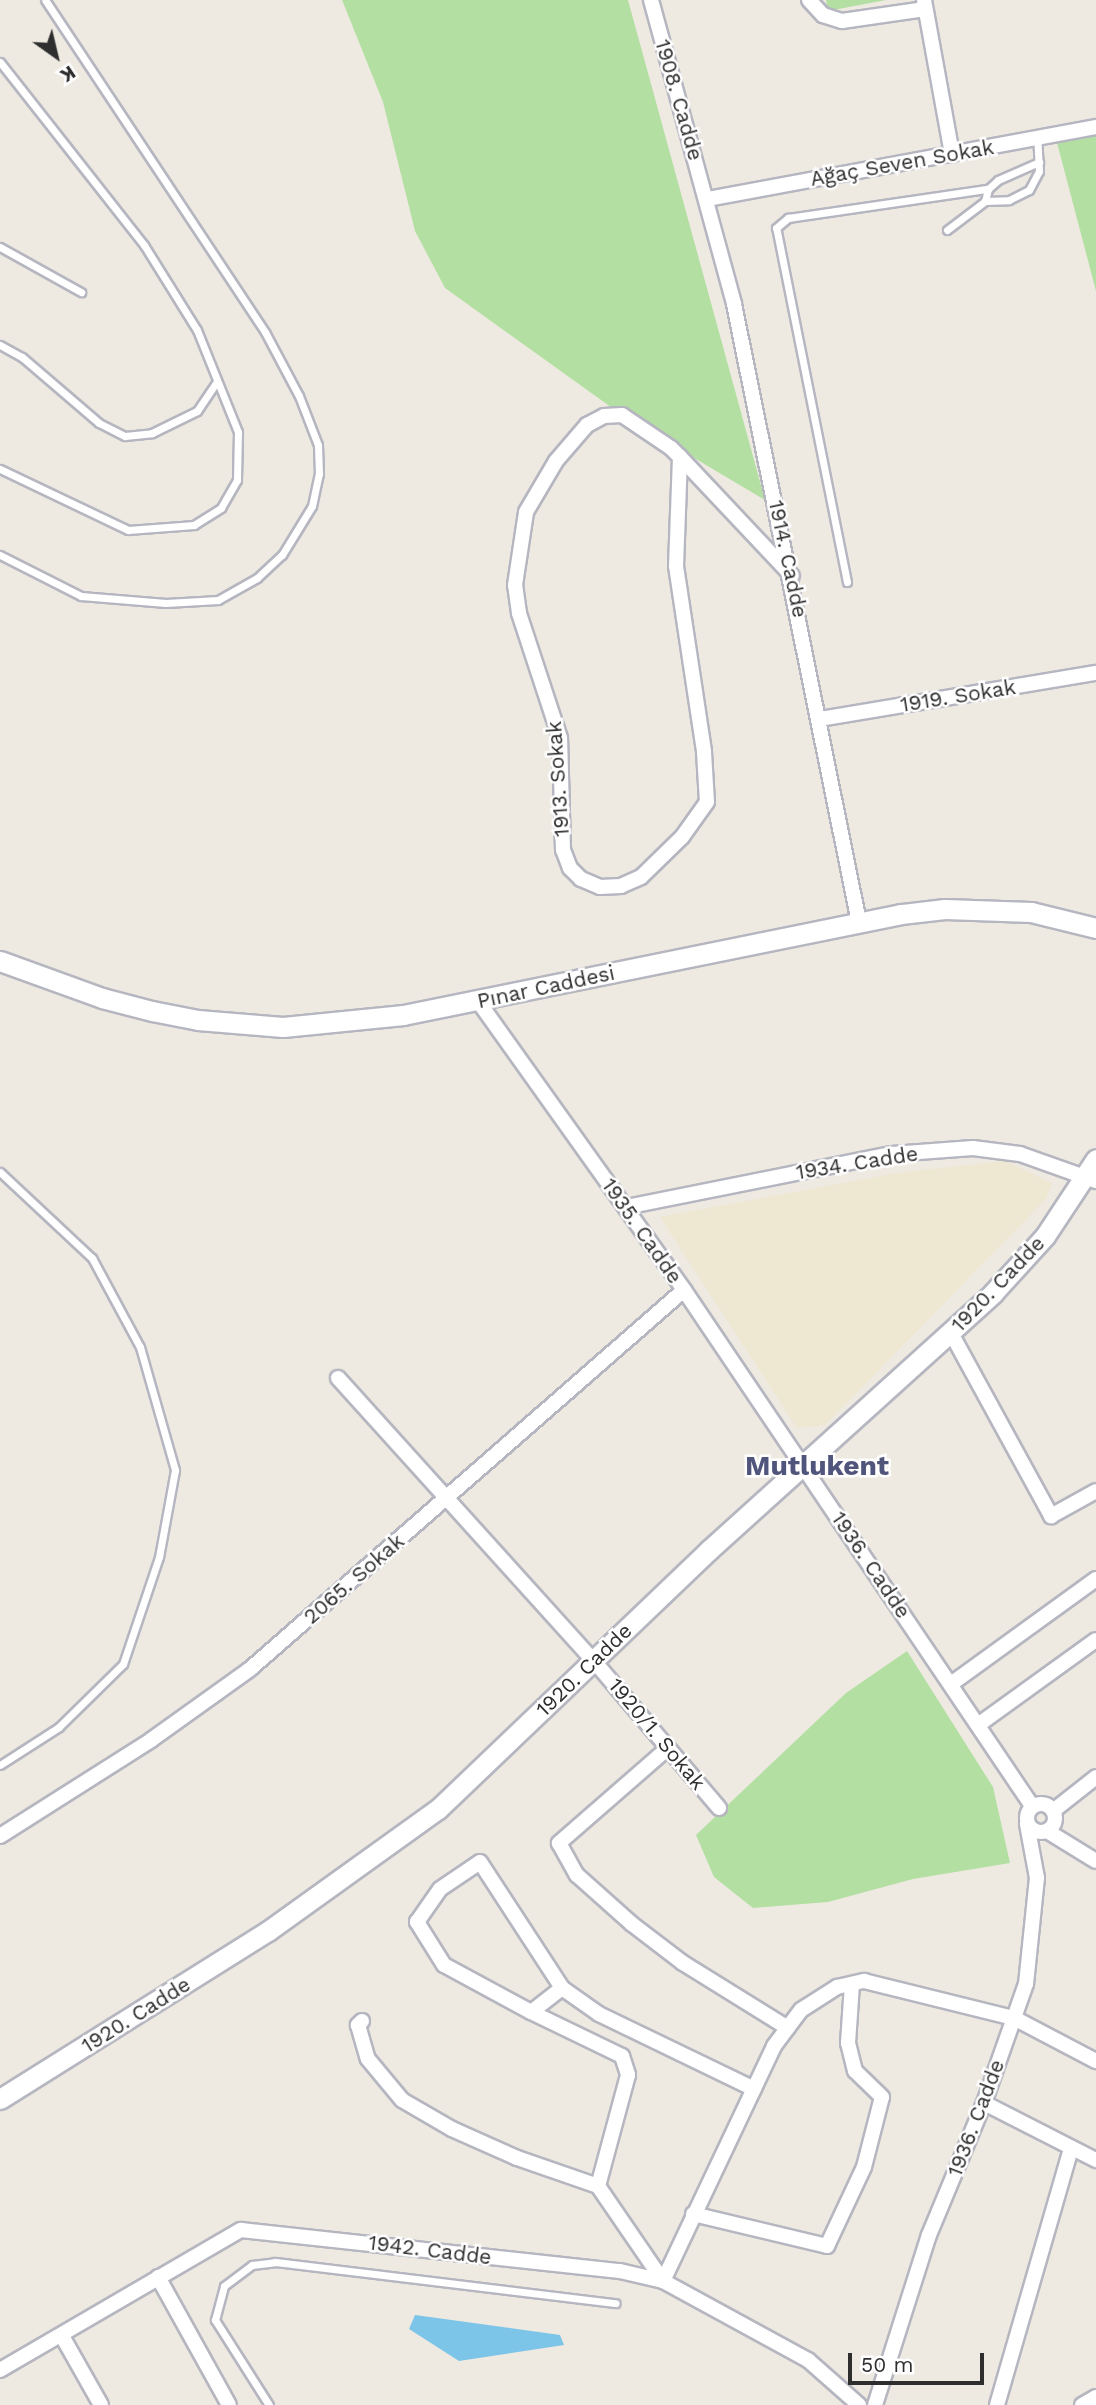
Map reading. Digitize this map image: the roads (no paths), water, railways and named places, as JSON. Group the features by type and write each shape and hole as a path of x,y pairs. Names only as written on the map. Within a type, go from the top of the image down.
{"main road":[{"name":"Pınar Caddesi","path":"0,961 102,998 230,1023 327,1025 478,1001 859,922 934,910 988,909 1031,912 1096,928"},
{"name":"1920. Cadde","path":"0,2099 239,1950 386,1850 438,1809 803,1464 951,1333 1030,1255 1093,1172"}],"street":[{"name":"1908. Cadde","path":"651,0 707,199"},
{"path":"809,0 823,15 842,21 924,5 952,154"},
{"name":"Ağaç Seven Sokak","path":"707,199 1096,128"},
{"name":"1914. Cadde","path":"707,199 792,576 859,922"},
{"name":"1913. Sokak","path":"680,457 676,503 677,580 704,752 707,802 688,831 641,877 621,886 600,887 570,868 563,850 560,738 519,613 515,585 519,542 526,512 556,461 587,425 604,416 622,415 637,423 680,457 792,576"},
{"name":"1919. Sokak","path":"820,719 1096,673"},
{"name":"1935. Cadde","path":"478,1001 626,1206 803,1464"},
{"name":"1934. Cadde","path":"626,1206 855,1161 973,1148 1020,1154 1093,1172"},
{"name":"2065. Sokak","path":"0,1836 161,1734 250,1669 684,1290"},
{"path":"951,1333 1051,1516 1096,1491"},
{"name":"1920/1. Sokak","path":"338,1378 594,1661 719,1808"},
{"name":"1936. Cadde","path":"803,1464 1032,1806 1027,1824 1037,1878 1026,1983 984,2103 929,2235 874,2405"},
{"path":"951,1684 1096,1579"},
{"path":"978,1725 1096,1640"},
{"path":"668,1748 559,1843 577,1875 632,1924 683,1963 788,2028"},
{"path":"1053,1811 1096,1777"},
{"path":"1032,1806 1041,1804 1053,1811"},
{"path":"1027,1824 1038,1832 1047,1831 1054,1825 1053,1811"},
{"path":"1047,1831 1096,1861"},
{"path":"598,2186 628,2075 622,2056 531,2012 444,1965 417,1922 440,1889 480,1862 562,1988 599,2014 754,2089"},
{"path":"663,2281 754,2089 788,2028 801,2010 837,1987 864,1981 1014,2018 1096,2061"},
{"path":"693,2214 827,2246 864,2167 882,2097 855,2071 848,2043 852,1984"},
{"path":"531,2012 562,1988"},
{"path":"362,2021 358,2025 368,2059 401,2100 452,2129 517,2158 598,2186 663,2281"},
{"path":"984,2103 1096,2160"},
{"path":"997,2405 1071,2148"},
{"name":"1942. Cadde","path":"0,2370 241,2230 620,2271 663,2281 808,2360 859,2405"},
{"path":"158,2277 229,2405"},
{"path":"62,2336 101,2405"},
{"path":"1082,2405 1096,2397"}],"lane":[{"path":"0,555 81,596 166,603 218,600 257,579 282,555 312,506 319,474 318,445 304,408 265,332 45,0"},
{"path":"0,62 144,245 197,330 238,432 237,480 221,508 194,525 128,530 0,469"},
{"path":"947,230 985,201 1009,200 1025,193 1036,179 1037,138"},
{"path":"847,582 776,228 788,218 988,189 1011,171 1038,162"},
{"path":"985,201 988,189"},
{"path":"0,247 81,292"},
{"path":"0,345 22,357 99,423 125,436 152,433 197,411 217,381"},
{"path":"0,1172 92,1258 140,1348 175,1470 159,1557 123,1664 59,1727 0,1765"},
{"path":"269,2405 215,2320 224,2286 252,2265 275,2262 616,2303"}],"water":[{"path":"415,2315 560,2335 564,2345 459,2361 409,2329"}],"district":[{"name":"Mutlukent","path":"817,1466"}]}
